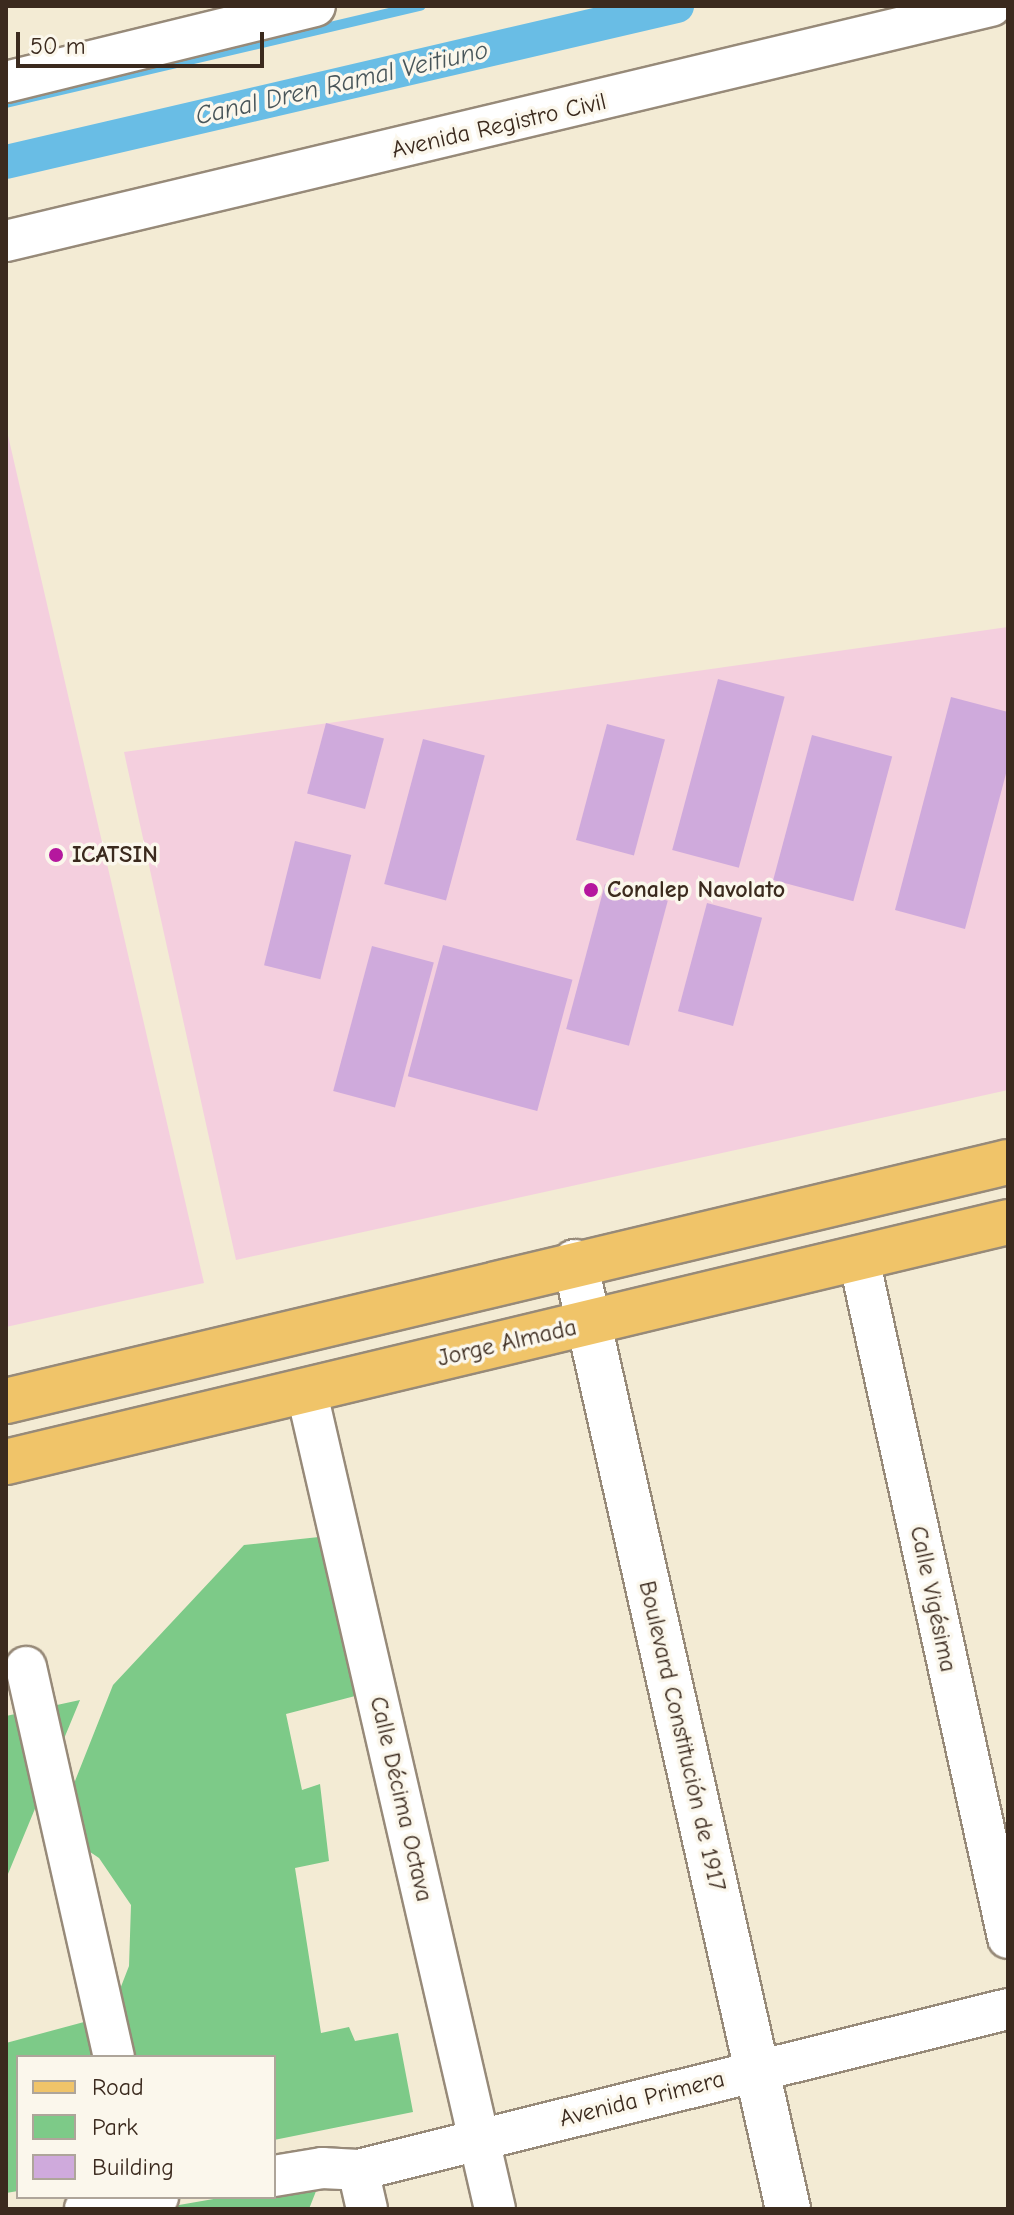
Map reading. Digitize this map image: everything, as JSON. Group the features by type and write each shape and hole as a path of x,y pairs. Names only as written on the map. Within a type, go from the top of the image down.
{"main road":[{"path":"6,1401 575,1262 1008,1162"},
{"name":"Jorge Almada","path":"6,1462 306,1389 590,1325 1008,1222"}],"street":[{"path":"6,82 315,6"},
{"name":"Avenida Registro Civil","path":"6,241 991,6"},
{"name":"Calle Vigésima","path":"859,1259 1008,1938"},
{"name":"Boulevard Constitución de 1917","path":"575,1262 788,2209"},
{"name":"Calle Décima Octava","path":"306,1389 495,2209"},
{"path":"26,1667 114,2055"},
{"name":"Avenida Primera","path":"276,2176 322,2168 358,2170 1008,2009"},
{"path":"358,2170 367,2209"},
{"path":"85,2209 149,2201"}],"shaded area":[{"name":"ICATSIN","path":"6,427 204,1283 6,1327"},
{"path":"1008,627 1008,1090 236,1260 124,752"}],"green space":[{"path":"319,1537 359,1695 286,1714 302,1790 320,1784 329,1861 295,1868 321,2033 349,2027 355,2041 398,2033 413,2112 276,2140 276,2055 16,2055 16,2191 6,2193 6,2043 110,2015 129,1966 131,1905 99,1858 56,1829 113,1685 244,1545"},
{"path":"80,1700 8,1874 6,1879 6,1716"},
{"path":"320,2181 309,2209 156,2209 214,2199 276,2199 276,2189"}],"building":[{"path":"718,679 785,697 739,868 672,850"},
{"path":"951,697 1008,712 1008,766 965,929 895,910"},
{"path":"326,723 384,739 365,809 307,794"},
{"path":"607,724 665,740 634,855 576,840"},
{"path":"812,735 892,756 853,901 773,880"},
{"path":"423,739 485,756 446,900 384,884"},
{"path":"295,841 351,855 320,979 264,965"},
{"path":"605,884 668,901 629,1046 566,1029"},
{"path":"707,903 762,918 733,1026 678,1011"},
{"path":"443,945 572,980 537,1111 408,1076"},
{"path":"372,946 434,963 395,1107 333,1091"}],"waterway":[{"path":"6,103 421,6"},
{"name":"Canal Dren Ramal Veitiuno","path":"6,162 677,6"}],"place":[{"name":"ICATSIN","path":"56,855"},
{"name":"Conalep Navolato","path":"591,890"}]}
